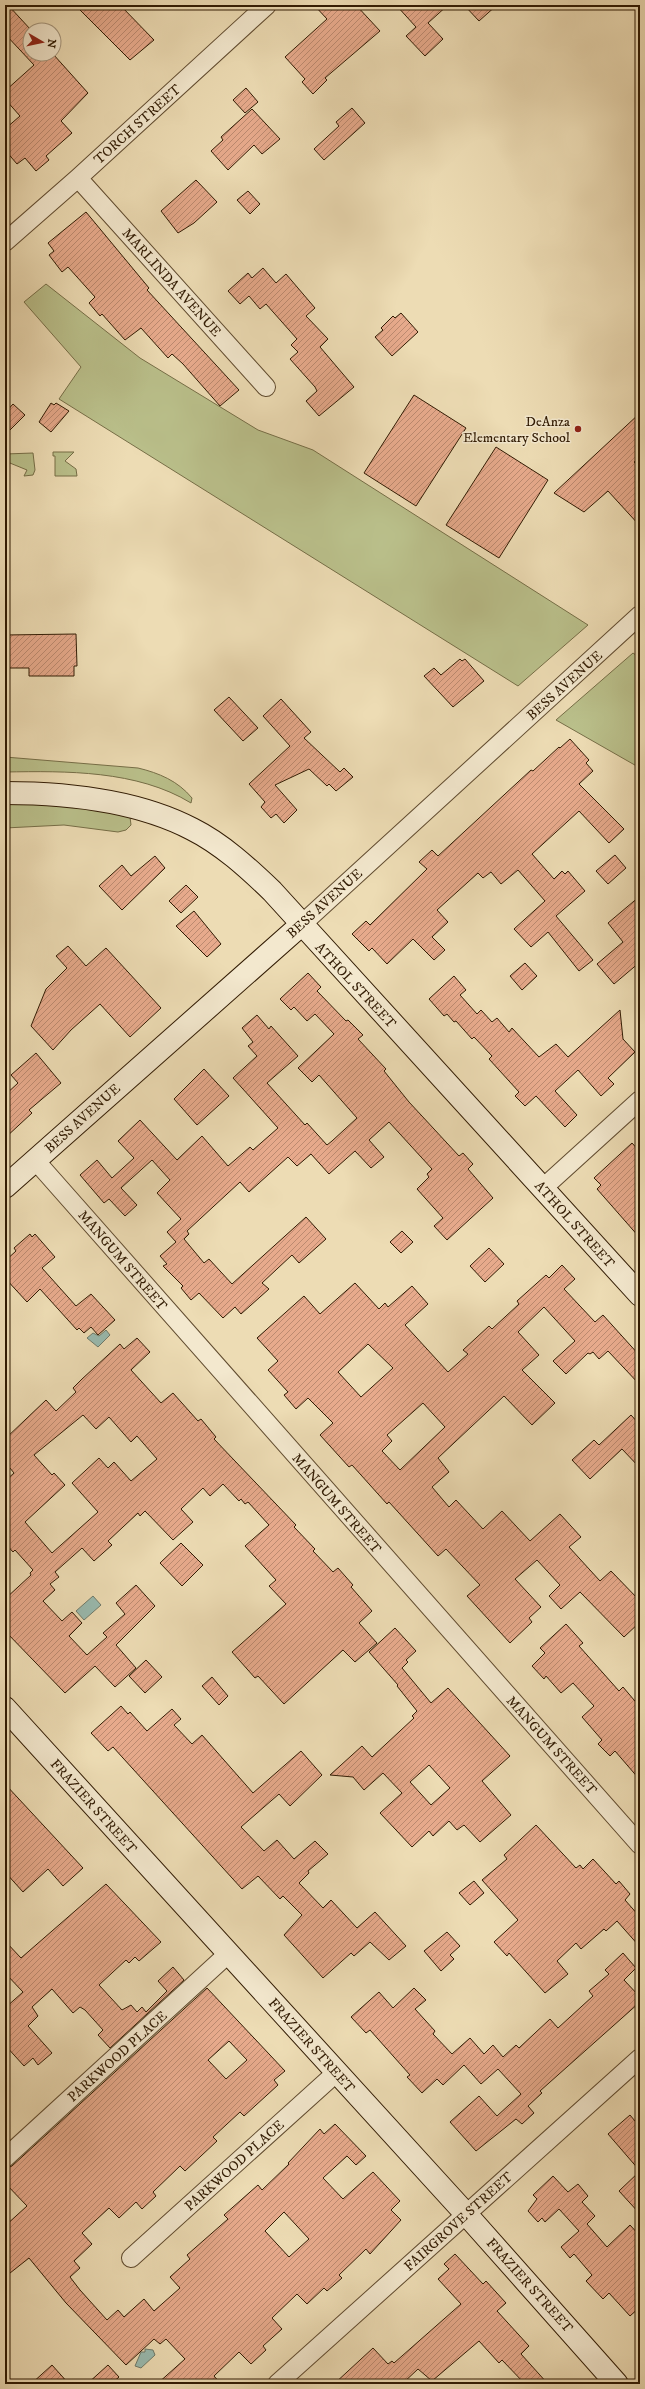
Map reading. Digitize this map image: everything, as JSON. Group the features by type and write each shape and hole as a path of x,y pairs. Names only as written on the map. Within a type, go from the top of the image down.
{"street":[{"name":"TORCH STREET","path":"5,242 78,178 267,5"},
{"name":"MARLINDA AVENUE","path":"78,178 266,387"},
{"name":"BESS AVENUE","path":"5,1187 301,925 640,615"},
{"name":"ATHOL STREET","path":"5,793 38,793 86,798 134,808 165,817 186,826 247,867 640,1295"},
{"path":"543,1188 640,1100"},
{"name":"MANGUM STREET","path":"35,1160 640,1845"},
{"name":"FRAZIER STREET","path":"5,1708 466,2214 618,2384"},
{"name":"PARKWOOD PLACE","path":"5,2158 229,1953"},
{"name":"FAIRGROVE STREET","path":"277,2384 640,2058"},
{"name":"PARKWOOD PLACE","path":"131,2258 337,2072"}],"green space":[{"path":"46,284 140,358 258,430 313,450 588,625 518,686 59,399 81,367 24,302"},
{"path":"53,452 74,452 65,461 76,469 77,476 55,476 55,456 53,456"},
{"path":"33,453 35,470 33,475 24,476 27,470 5,461 5,454"},
{"path":"633,653 640,658 640,768 556,720"},
{"path":"5,757 138,768 168,778 187,792 192,798 191,803 170,792 125,778 76,773 5,772"},
{"path":"5,804 53,805 98,809 130,817 131,825 126,830 118,832 64,825 5,828"}],"water":[{"path":"106,1330 110,1335 98,1347 87,1338 93,1333 99,1336"},
{"path":"93,1596 101,1605 84,1620 76,1611"},
{"path":"145,2349 153,2350 155,2355 141,2368 135,2366 141,2352 145,2352"}],"building":[{"path":"5,5 8,5 24,22 22,22 22,52 5,34"},
{"path":"75,5 120,5 154,40 130,60"},
{"path":"314,5 356,5 380,31 325,78 327,80 313,94 302,82 305,79 285,57 327,19"},
{"path":"396,5 448,5 428,23 443,39 425,56 406,36 416,27"},
{"path":"464,5 497,5 479,21"},
{"path":"31,62 60,62 88,93 61,121 72,133 46,156 49,160 36,171 25,158 17,164 5,150 5,129 20,116 5,99 5,91 34,65"},
{"path":"246,88 258,102 245,113 233,100"},
{"path":"352,108 365,123 324,160 314,149 339,126 336,122"},
{"path":"252,109 280,139 262,154 254,145 228,170 211,151 223,140 221,137"},
{"path":"196,180 217,202 194,223 178,233 161,211"},
{"path":"248,191 260,204 250,214 237,200"},
{"path":"86,212 149,288 147,290 239,390 220,406 183,364 172,354 168,358 141,328 125,340 102,314 100,316 89,303 95,297 68,267 62,272 49,255 54,251 48,243"},
{"path":"263,268 276,283 286,274 315,308 306,316 328,339 320,347 354,387 319,416 306,401 317,391 315,387 290,359 298,352 291,345 297,339 266,304 260,309 249,296 240,304 228,291 248,273 252,278"},
{"path":"401,313 418,332 392,356 375,337 383,330 381,328 393,316 395,318"},
{"path":"414,395 466,428 416,506 364,473"},
{"path":"51,403 54,405 56,403 69,411 51,432 39,422"},
{"path":"13,404 25,415 5,435 5,413"},
{"path":"640,413 640,457 634,462 640,468 640,526 608,491 584,512 554,493"},
{"path":"496,447 548,480 499,558 446,525"},
{"path":"76,634 77,666 74,666 74,676 29,676 29,668 5,668 5,635"},
{"path":"460,659 462,661 465,659 484,681 453,707 424,676 434,668 441,675"},
{"path":"229,697 258,728 243,741 214,710"},
{"path":"281,699 311,732 304,738 340,772 344,768 353,777 336,791 329,784 327,786 309,769 275,785 297,810 284,823 276,814 271,818 261,807 265,802 249,784 290,746 263,716"},
{"path":"570,739 589,760 586,763 593,771 579,784 624,829 609,843 579,811 532,854 554,879 562,871 565,874 568,871 585,891 556,916 593,960 579,971 548,932 531,947 514,929 545,901 518,870 501,884 491,872 483,878 478,873 437,910 448,922 432,937 445,950 434,960 413,939 387,964 372,948 369,951 352,934 366,921 370,925 427,869 419,862 432,850 438,856 531,770 533,771"},
{"path":"615,855 626,868 608,884 596,871"},
{"path":"155,856 165,868 122,910 99,886 122,865 131,876"},
{"path":"186,885 198,897 181,913 169,901"},
{"path":"640,896 640,962 614,984 597,964 623,942 608,923"},
{"path":"194,911 221,944 207,957 176,926"},
{"path":"68,946 86,966 106,948 161,1008 130,1037 100,1004 71,1030 53,1050 31,1026 46,989 67,968 56,956"},
{"path":"525,963 537,976 522,990 510,976"},
{"path":"308,973 321,987 317,991 346,1021 348,1020 363,1035 358,1039 386,1069 384,1071 409,1102 459,1156 463,1153 473,1164 468,1169 493,1198 447,1240 434,1226 443,1218 417,1189 429,1177 427,1174 432,1169 389,1122 369,1140 384,1157 371,1168 355,1151 329,1174 311,1154 297,1166 288,1157 249,1192 240,1182 187,1231 189,1234 184,1239 204,1263 209,1259 232,1284 306,1217 326,1239 299,1263 292,1255 262,1283 269,1289 241,1314 235,1307 223,1318 199,1293 191,1300 181,1288 183,1286 163,1266 167,1264 160,1256 176,1242 167,1232 181,1219 157,1193 170,1180 152,1160 121,1188 137,1205 125,1216 109,1199 104,1203 80,1175 97,1160 112,1178 134,1158 118,1141 140,1120 177,1160 202,1136 228,1166 250,1147 253,1150 278,1128 233,1078 257,1056 248,1046 253,1042 242,1028 257,1015 269,1029 271,1026 298,1056 267,1083 305,1125 307,1123 327,1145 332,1141 357,1118 319,1075 312,1082 298,1068 334,1034 315,1014 307,1021 294,1007 291,1010 280,999"},
{"path":"454,976 466,990 460,995 477,1014 481,1010 492,1022 497,1018 509,1032 512,1028 539,1057 556,1044 568,1057 620,1010 623,1039 635,1052 608,1078 614,1084 601,1096 578,1070 555,1091 577,1115 565,1127 536,1096 525,1106 515,1096 519,1092 489,1059 492,1056 474,1037 472,1039 456,1021 454,1022 447,1014 444,1016 429,999"},
{"path":"36,1053 61,1083 29,1110 32,1113 5,1138 5,1095 18,1083 11,1075"},
{"path":"204,1069 229,1096 197,1125 174,1099"},
{"path":"632,1143 640,1152 640,1238 597,1189 601,1185 594,1178"},
{"path":"402,1231 413,1242 401,1253 390,1242"},
{"path":"30,1234 32,1237 35,1234 55,1257 42,1268 76,1306 91,1294 115,1320 98,1335 91,1327 84,1333 79,1328 77,1330 40,1289 27,1302 5,1278 5,1261 16,1251 14,1248"},
{"path":"489,1248 504,1264 485,1282 470,1266"},
{"path":"562,1265 575,1279 564,1289 595,1322 603,1315 640,1356 640,1385 608,1351 599,1359 593,1352 590,1354 588,1353 566,1374 553,1361 575,1341 544,1307 518,1332 539,1355 522,1370 555,1403 532,1425 504,1396 438,1458 449,1472 432,1487 449,1507 456,1500 483,1529 502,1511 530,1541 560,1514 581,1537 569,1547 600,1581 611,1571 640,1601 640,1622 624,1637 580,1592 561,1609 549,1596 560,1585 537,1560 515,1579 541,1607 529,1618 532,1622 510,1643 467,1596 480,1585 446,1549 438,1556 389,1502 387,1504 352,1465 349,1467 320,1435 333,1423 308,1398 296,1409 284,1395 288,1392 268,1370 278,1361 257,1338 304,1296 320,1314 355,1283 379,1309 385,1303 388,1307 412,1286 428,1304 405,1325 448,1372 468,1354 463,1350 489,1326 492,1329 519,1304 517,1301 546,1275 549,1278","holes":["368,1344 393,1368 361,1397 338,1372","423,1403 445,1427 400,1470 382,1451 392,1441 387,1435"]},
{"path":"137,1338 150,1352 131,1370 161,1403 173,1393 198,1421 201,1419 216,1437 214,1439 296,1525 294,1527 315,1549 313,1551 333,1572 338,1568 353,1585 351,1587 372,1611 359,1623 377,1643 355,1662 343,1650 284,1704 258,1676 255,1678 232,1652 286,1604 269,1586 276,1580 245,1546 269,1525 248,1502 245,1504 241,1499 239,1501 223,1484 210,1496 203,1488 181,1509 193,1522 173,1540 145,1511 140,1516 138,1513 108,1541 112,1545 94,1561 82,1548 55,1572 59,1577 50,1584 55,1590 43,1601 62,1621 72,1612 82,1623 69,1636 87,1655 107,1637 103,1633 125,1614 116,1603 136,1585 155,1606 116,1645 136,1668 115,1687 95,1666 65,1693 5,1631 5,1599 31,1575 30,1573 33,1570 15,1550 13,1552 5,1543 5,1481 14,1473 5,1462 5,1439 46,1400 56,1411 76,1392 73,1388 120,1344 124,1349","holes":["83,1415 96,1429 109,1417 131,1442 137,1436 157,1459 131,1481 114,1462 108,1468 99,1458 72,1483 98,1512 52,1553 25,1522 65,1485 54,1473 52,1475 34,1455"]},
{"path":"631,1415 640,1425 640,1468 622,1449 590,1479 572,1460 594,1440 599,1445"},
{"path":"181,1543 203,1565 182,1586 160,1563"},
{"path":"566,1624 583,1643 579,1646 619,1691 623,1687 640,1707 640,1780 615,1751 610,1756 598,1744 602,1740 582,1717 594,1706 573,1683 561,1693 546,1676 544,1679 532,1666 545,1653 540,1648"},
{"path":"395,1628 416,1651 406,1660 408,1662 402,1668 431,1703 448,1688 510,1756 482,1781 511,1815 480,1842 464,1825 457,1830 449,1821 433,1836 429,1831 412,1847 380,1813 402,1793 383,1773 364,1790 353,1777 330,1775 362,1746 372,1757 414,1718 412,1716 417,1711 397,1686 398,1685 369,1652","holes":["429,1765 450,1788 431,1805 410,1782"]},
{"path":"146,1660 162,1677 145,1693 129,1676"},
{"path":"212,1677 228,1696 219,1705 202,1686"},
{"path":"121,1706 128,1714 130,1712 147,1731 172,1709 181,1719 174,1725 192,1744 202,1735 253,1793 301,1751 322,1775 290,1806 279,1794 241,1827 264,1851 277,1840 294,1859 315,1841 328,1854 308,1871 309,1873 299,1883 323,1908 331,1900 357,1928 375,1912 406,1946 389,1960 370,1942 354,1956 351,1953 323,1978 284,1935 302,1915 283,1896 280,1899 258,1876 242,1889 113,1747 108,1751 91,1733"},
{"path":"5,1784 83,1868 63,1886 48,1869 23,1892 5,1872"},
{"path":"536,1825 576,1868 580,1865 583,1869 593,1859 616,1884 619,1881 630,1894 625,1900 640,1917 640,1947 617,1921 606,1931 604,1929 581,1949 576,1943 557,1961 568,1974 545,1993 509,1953 507,1956 494,1942 518,1920 482,1880 507,1859 504,1855"},
{"path":"474,1881 484,1893 470,1905 459,1893"},
{"path":"106,1884 161,1942 139,1961 135,1957 129,1963 126,1960 99,1985 122,2010 131,2005 137,2012 142,2007 146,2012 167,1991 158,1981 173,1967 184,1980 110,2048 98,2035 103,2030 85,2010 80,2007 73,2013 52,1989 32,2007 38,2016 28,2026 52,2053 38,2065 33,2058 24,2066 5,2045 5,2008 23,1992 5,1973 5,1941 21,1958"},
{"path":"447,1932 460,1946 450,1955 454,1959 441,1971 424,1951"},
{"path":"623,1953 636,1968 624,1980 640,1997 640,2002 540,2091 542,2093 528,2106 534,2113 522,2124 516,2119 476,2151 450,2122 479,2096 497,2116 521,2094 498,2069 481,2084 464,2065 443,2085 437,2079 422,2093 407,2077 410,2075 370,2030 366,2033 351,2017 379,1992 393,2008 414,1988 426,2000 415,2009 435,2031 433,2034 452,2054 470,2038 484,2054 493,2045 503,2057 516,2045 519,2048 550,2019 558,2028 593,1996 589,1991 609,1974 605,1970"},
{"path":"207,1988 285,2071 274,2080 278,2085 244,2116 240,2112 213,2137 217,2141 185,2171 180,2166 153,2192 156,2196 142,2209 136,2202 119,2218 109,2208 82,2233 92,2244 74,2261 80,2268 70,2277 80,2290 107,2320 118,2310 124,2317 144,2299 154,2311 180,2288 170,2277 190,2259 187,2255 228,2219 224,2215 258,2185 262,2190 289,2164 288,2163 320,2129 324,2134 335,2124 366,2156 356,2165 347,2156 323,2178 343,2199 373,2172 400,2201 391,2210 401,2220 370,2254 366,2249 339,2275 342,2278 327,2291 324,2288 307,2304 297,2294 272,2318 282,2329 263,2346 266,2350 251,2364 239,2352 214,2376 221,2384 157,2384 185,2359 166,2339 160,2344 154,2339 126,2365 66,2303 29,2258 5,2277 5,2226 27,2206 5,2183 5,2168 12,2166","holes":["229,2041 247,2060 226,2079 208,2060","284,2212 309,2239 289,2257 265,2231"]},
{"path":"630,2115 640,2127 640,2171 608,2134"},
{"path":"640,2171 640,2214 619,2191"},
{"path":"553,2176 568,2192 578,2184 588,2196 582,2202 595,2216 587,2224 607,2247 630,2225 640,2236 640,2307 630,2316 609,2293 603,2299 586,2281 592,2275 574,2254 570,2258 561,2247 579,2231 559,2209 545,2222 542,2218 538,2222 528,2211 537,2199 533,2195"},
{"path":"455,2254 483,2284 486,2281 506,2303 497,2311 529,2346 521,2354 548,2384 525,2384 502,2360 499,2363 479,2341 432,2381 418,2369 402,2384 334,2384 373,2348 388,2364 392,2361 394,2363 461,2304 438,2279 449,2269 444,2264"},
{"path":"52,2365 69,2384 31,2384"},
{"path":"108,2365 119,2377 111,2384 87,2384"}],"place":[{"name":"DeAnza Elementary School","path":"578,429"}]}
